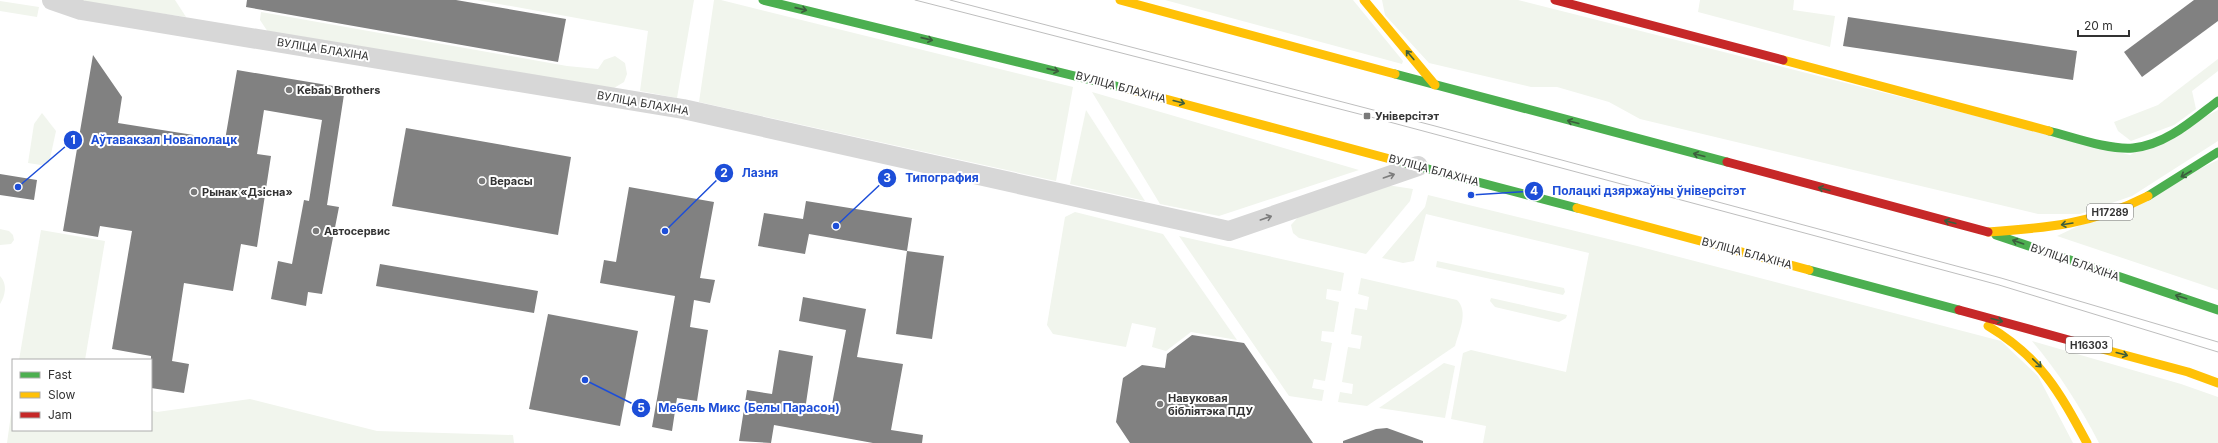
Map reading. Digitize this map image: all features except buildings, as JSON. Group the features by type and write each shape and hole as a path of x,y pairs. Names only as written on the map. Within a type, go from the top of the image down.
{"main road":[{"name":"ВУЛІЦА БЛАХІНА","path":"763,0 1088,78 1959,310 2188,372 2218,383"},
{"name":"ВУЛІЦА БЛАХІНА","path":"1120,0 1988,232 2218,310"},
{"path":"1364,0 1435,85"},
{"path":"1376,0 1378,17"},
{"path":"1555,0 2092,142 2132,148 2150,145 2178,130 2218,101"},
{"name":"Н17289","path":"1988,232 2043,228 2084,221 2136,202 2192,170 2218,152"},
{"path":"1959,310 2014,341 2045,371 2069,408 2087,443"}],"street":[{"name":"ВУЛІЦА БЛАХІНА","path":"52,0 81,10 683,109 1229,231 1418,166"}],"shaded area":[{"path":"77,0 175,0 186,17 81,2"},
{"path":"477,0 694,0 677,98 640,91 648,31"},
{"path":"714,0 721,0 1073,87 1056,181 699,102"},
{"path":"1165,0 1353,0 1403,61 1402,64"},
{"path":"1382,0 1518,0 2130,155 2218,110 2218,141 2132,196 2080,214 2038,214 1640,119 1609,102 1557,87 1531,87 1429,63 1385,15"},
{"path":"1700,0 1794,0 1793,10 1835,16 1830,47 1698,12"},
{"path":"0,1 39,7 37,17 0,11"},
{"path":"261,12 567,66 598,69 604,60 615,56 625,63 627,74 624,82 614,88 268,32 260,20"},
{"path":"2218,59 2218,71 2192,91 2196,109 2174,125 2131,141 2118,131 2114,122 2158,105"},
{"path":"1092,92 1359,170 1219,216 1160,204"},
{"path":"1086,110 1145,201 1070,184"},
{"path":"42,113 56,131 49,163 41,165 28,163 34,124"},
{"path":"2218,160 2218,290 2057,236"},
{"path":"1387,185 1413,189 1410,201 1366,254 1299,238 1293,233 1291,225 1300,215"},
{"path":"1428,195 1637,246 2001,341 2038,376 2073,443 1483,443 1486,426 1451,419 1463,353 1471,350 1566,372 1589,253 1426,214 1414,261 1403,263 1382,258 1425,207"},
{"path":"1075,212 1163,234 1237,340 1191,332 1166,351 1152,347 1156,328 1132,323 1126,347 1053,334 1047,325 1065,217"},
{"path":"0,229 9,231 13,235 14,240 11,244 0,245"},
{"path":"41,230 105,241 85,359 19,359"},
{"path":"1179,236 1344,273 1341,291 1327,289 1326,299 1339,302 1334,332 1322,331 1321,341 1332,343 1325,381 1314,379 1312,388 1324,390 1322,401 1289,396"},
{"path":"1437,261 1564,288 1565,292 1563,295 1436,267"},
{"path":"0,276 3,279 5,290 0,304"},
{"path":"1361,278 1457,300 1461,305 1463,316 1455,346 1367,406 1338,402 1340,392 1352,394 1353,384 1342,382 1348,347 1360,349 1362,336 1351,334 1355,308 1367,310 1369,297 1358,294"},
{"path":"1491,298 1567,315 1566,318 1559,322 1495,307 1490,301"},
{"path":"2032,341 2181,384 2218,397 2218,443 2099,443 2068,390"},
{"path":"1444,363 1455,366 1445,418 1379,408"},
{"path":"250,399 377,431 513,435 514,443 7,443 12,407 12,431 152,431 152,410 157,412"}],"tram line":[{"path":"915,0 1367,116 1999,285 2218,352"},
{"path":"950,0 1435,126 2001,278 2218,342"}],"traffic: fast":[{"path":"763,0 1128,89"},
{"path":"1395,74 1727,162"},
{"path":"2049,131 2113,147 2133,148 2145,146 2168,137 2218,101"},
{"path":"2148,196 2218,152"},
{"path":"1390,159 1577,208"},
{"path":"1996,235 2218,310"},
{"path":"1809,270 1959,310"}],"traffic: slow":[{"path":"1120,0 1395,74"},
{"path":"1364,0 1435,85"},
{"path":"1783,60 2049,131"},
{"path":"1128,89 1390,159"},
{"path":"1988,232 2031,229 2089,219 2108,213 2148,196"},
{"path":"1577,208 1809,270"},
{"path":"1988,326 2006,338 2035,363 2057,391 2087,443"},
{"path":"2087,345 2188,372 2218,383"}],"traffic: jam":[{"path":"1555,0 1783,60"},
{"path":"1727,162 1988,232"},
{"path":"1959,310 2087,345"}],"place":[{"name":"Kebab Brothers","path":"289,90"},
{"name":"Універсітэт","path":"1367,116"},
{"name":"Верасы","path":"482,181"},
{"name":"Аўтавакзал Новаполацк","path":"18,187"},
{"name":"Рынак «Дзісна»","path":"194,192"},
{"name":"Полацкі дзяржаўны ўніверсітэт","path":"1471,195"},
{"name":"Типография","path":"836,226"},
{"name":"Автосервис","path":"316,231"},
{"name":"Лазня","path":"665,231"},
{"name":"Мебель Микс (Белы Парасон)","path":"585,380"},
{"name":"Навуковая бібліятэка ПДУ","path":"1160,404"}]}
